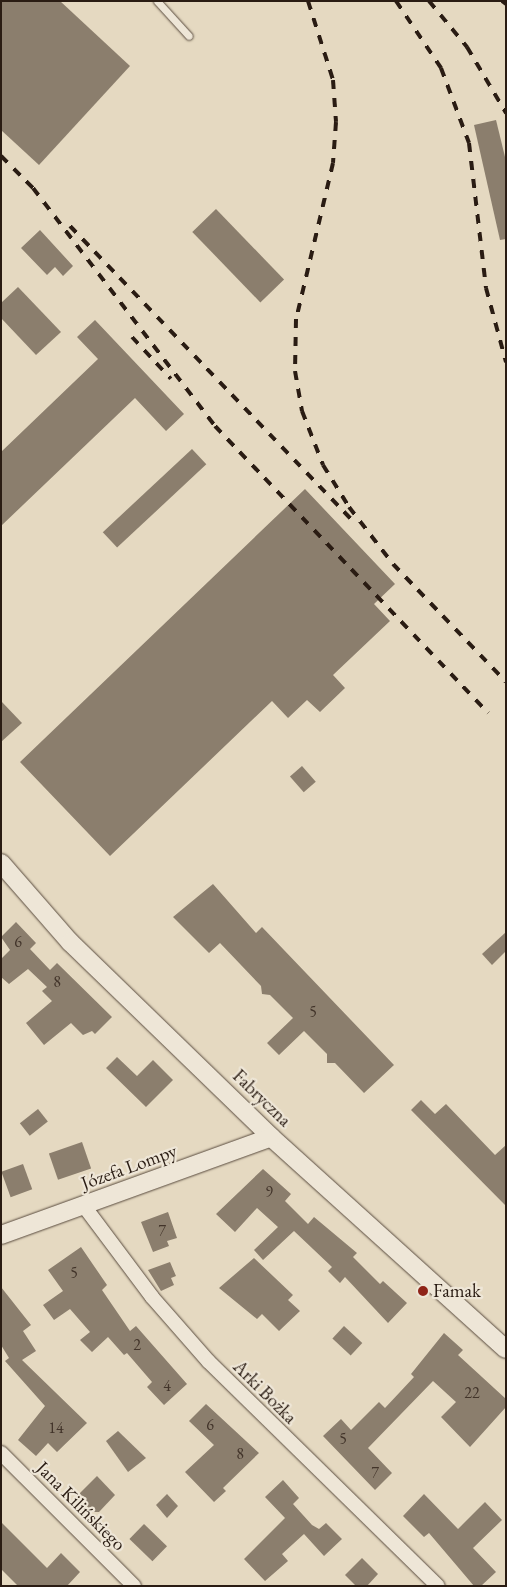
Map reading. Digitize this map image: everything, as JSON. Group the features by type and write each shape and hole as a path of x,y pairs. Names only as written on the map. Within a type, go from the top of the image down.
{"street":[{"name":"Fabryczna","path":"1,863 70,942 271,1137 506,1349"},
{"name":"Józefa Lompy","path":"1,1235 271,1137"},
{"name":"Arki Bożka","path":"84,1206 152,1297 209,1362 438,1586"},
{"name":"Jana Kilińskiego","path":"1,1453 134,1586"}],"lane":[{"path":"157,1 189,36"}],"building":[{"path":"1,1 60,1 130,66 39,165 1,130"},
{"path":"496,120 506,161 506,239 500,240 474,125"},
{"path":"216,209 284,279 260,302 192,232"},
{"path":"40,230 73,266 63,276 55,267 47,275 21,248"},
{"path":"18,287 61,332 36,355 1,318 1,303"},
{"path":"95,320 184,414 166,431 135,398 1,526 1,452 98,359 77,337"},
{"path":"192,449 206,464 117,548 103,532"},
{"path":"305,489 395,584 374,604 390,621 333,675 345,688 320,712 307,700 288,718 272,701 110,856 20,762"},
{"path":"1,701 22,723 1,742"},
{"path":"302,766 316,782 304,792 290,776"},
{"path":"213,884 256,933 262,927 394,1065 364,1093 335,1063 327,1063 327,1054 304,1031 279,1055 267,1043 293,1018 270,995 262,994 261,986 220,943 209,953 173,917"},
{"path":"16,922 36,943 30,949 50,970 57,963 112,1017 95,1034 92,1031 83,1035 71,1023 44,1045 26,1023 52,1001 42,991 47,987 28,969 9,984 1,977 1,959 10,950 1,937"},
{"path":"506,932 506,951 492,965 482,954"},
{"path":"117,1057 137,1076 153,1060 173,1080 146,1107 106,1068"},
{"path":"421,1100 435,1114 446,1104 495,1155 506,1145 506,1206 411,1110"},
{"path":"38,1109 48,1122 30,1136 20,1123"},
{"path":"82,1142 91,1168 58,1180 49,1153"},
{"path":"23,1164 32,1189 11,1197 1,1172"},
{"path":"263,1169 291,1194 285,1201 308,1224 314,1217 357,1253 353,1257 380,1284 383,1281 407,1303 388,1323 345,1277 340,1283 328,1271 332,1267 294,1231 263,1260 254,1250 278,1227 257,1208 235,1232 216,1214"},
{"path":"168,1212 177,1238 167,1241 169,1246 153,1252 141,1222"},
{"path":"81,1247 107,1285 102,1290 130,1331 136,1326 187,1384 164,1405 147,1387 152,1382 127,1353 124,1355 108,1337 92,1352 80,1340 90,1332 70,1309 54,1320 43,1305 63,1291 48,1270"},
{"path":"254,1258 293,1295 288,1300 300,1311 279,1331 262,1314 257,1319 219,1288"},
{"path":"170,1262 176,1276 171,1278 174,1285 161,1291 148,1270"},
{"path":"1,1287 31,1325 23,1331 36,1351 22,1360 87,1423 57,1452 48,1443 36,1456 18,1440 45,1406 5,1361 9,1358 1,1345"},
{"path":"344,1326 362,1343 351,1355 332,1338"},
{"path":"444,1333 463,1350 458,1355 506,1399 506,1407 470,1447 441,1417 456,1402 433,1381 368,1448 392,1473 375,1490 323,1436 341,1419 351,1430 379,1402 385,1408 414,1377 411,1374"},
{"path":"206,1404 259,1453 223,1488 226,1491 214,1502 185,1472 214,1445 189,1421"},
{"path":"118,1431 146,1458 128,1472 106,1441"},
{"path":"97,1476 115,1495 99,1512 91,1512 79,1494"},
{"path":"283,1480 299,1498 293,1504 312,1525 319,1529 326,1523 342,1539 324,1556 304,1534 282,1554 288,1561 265,1581 244,1559 285,1518 265,1497"},
{"path":"167,1494 178,1506 167,1518 156,1505"},
{"path":"424,1494 458,1529 485,1502 502,1520 473,1548 496,1572 481,1586 474,1586 429,1533 424,1537 403,1516"},
{"path":"1,1522 47,1568 61,1553 80,1572 67,1586 18,1586 1,1569"},
{"path":"144,1524 167,1546 152,1561 129,1539"},
{"path":"362,1558 378,1574 367,1586 356,1586 345,1575"}],"railway":[{"path":"308,1 333,80 336,122 333,163 296,319 295,371 302,411 323,465 349,507 393,564 506,682"},
{"path":"396,1 441,68 469,143 486,288 506,362"},
{"path":"429,1 467,47 506,113"},
{"path":"502,1 506,4"},
{"path":"1,156 37,192"},
{"path":"33,188 215,426 488,713"},
{"path":"70,226 352,520"},
{"path":"132,337 171,379"}],"place":[{"name":"Famak","path":"423,1291"}]}
